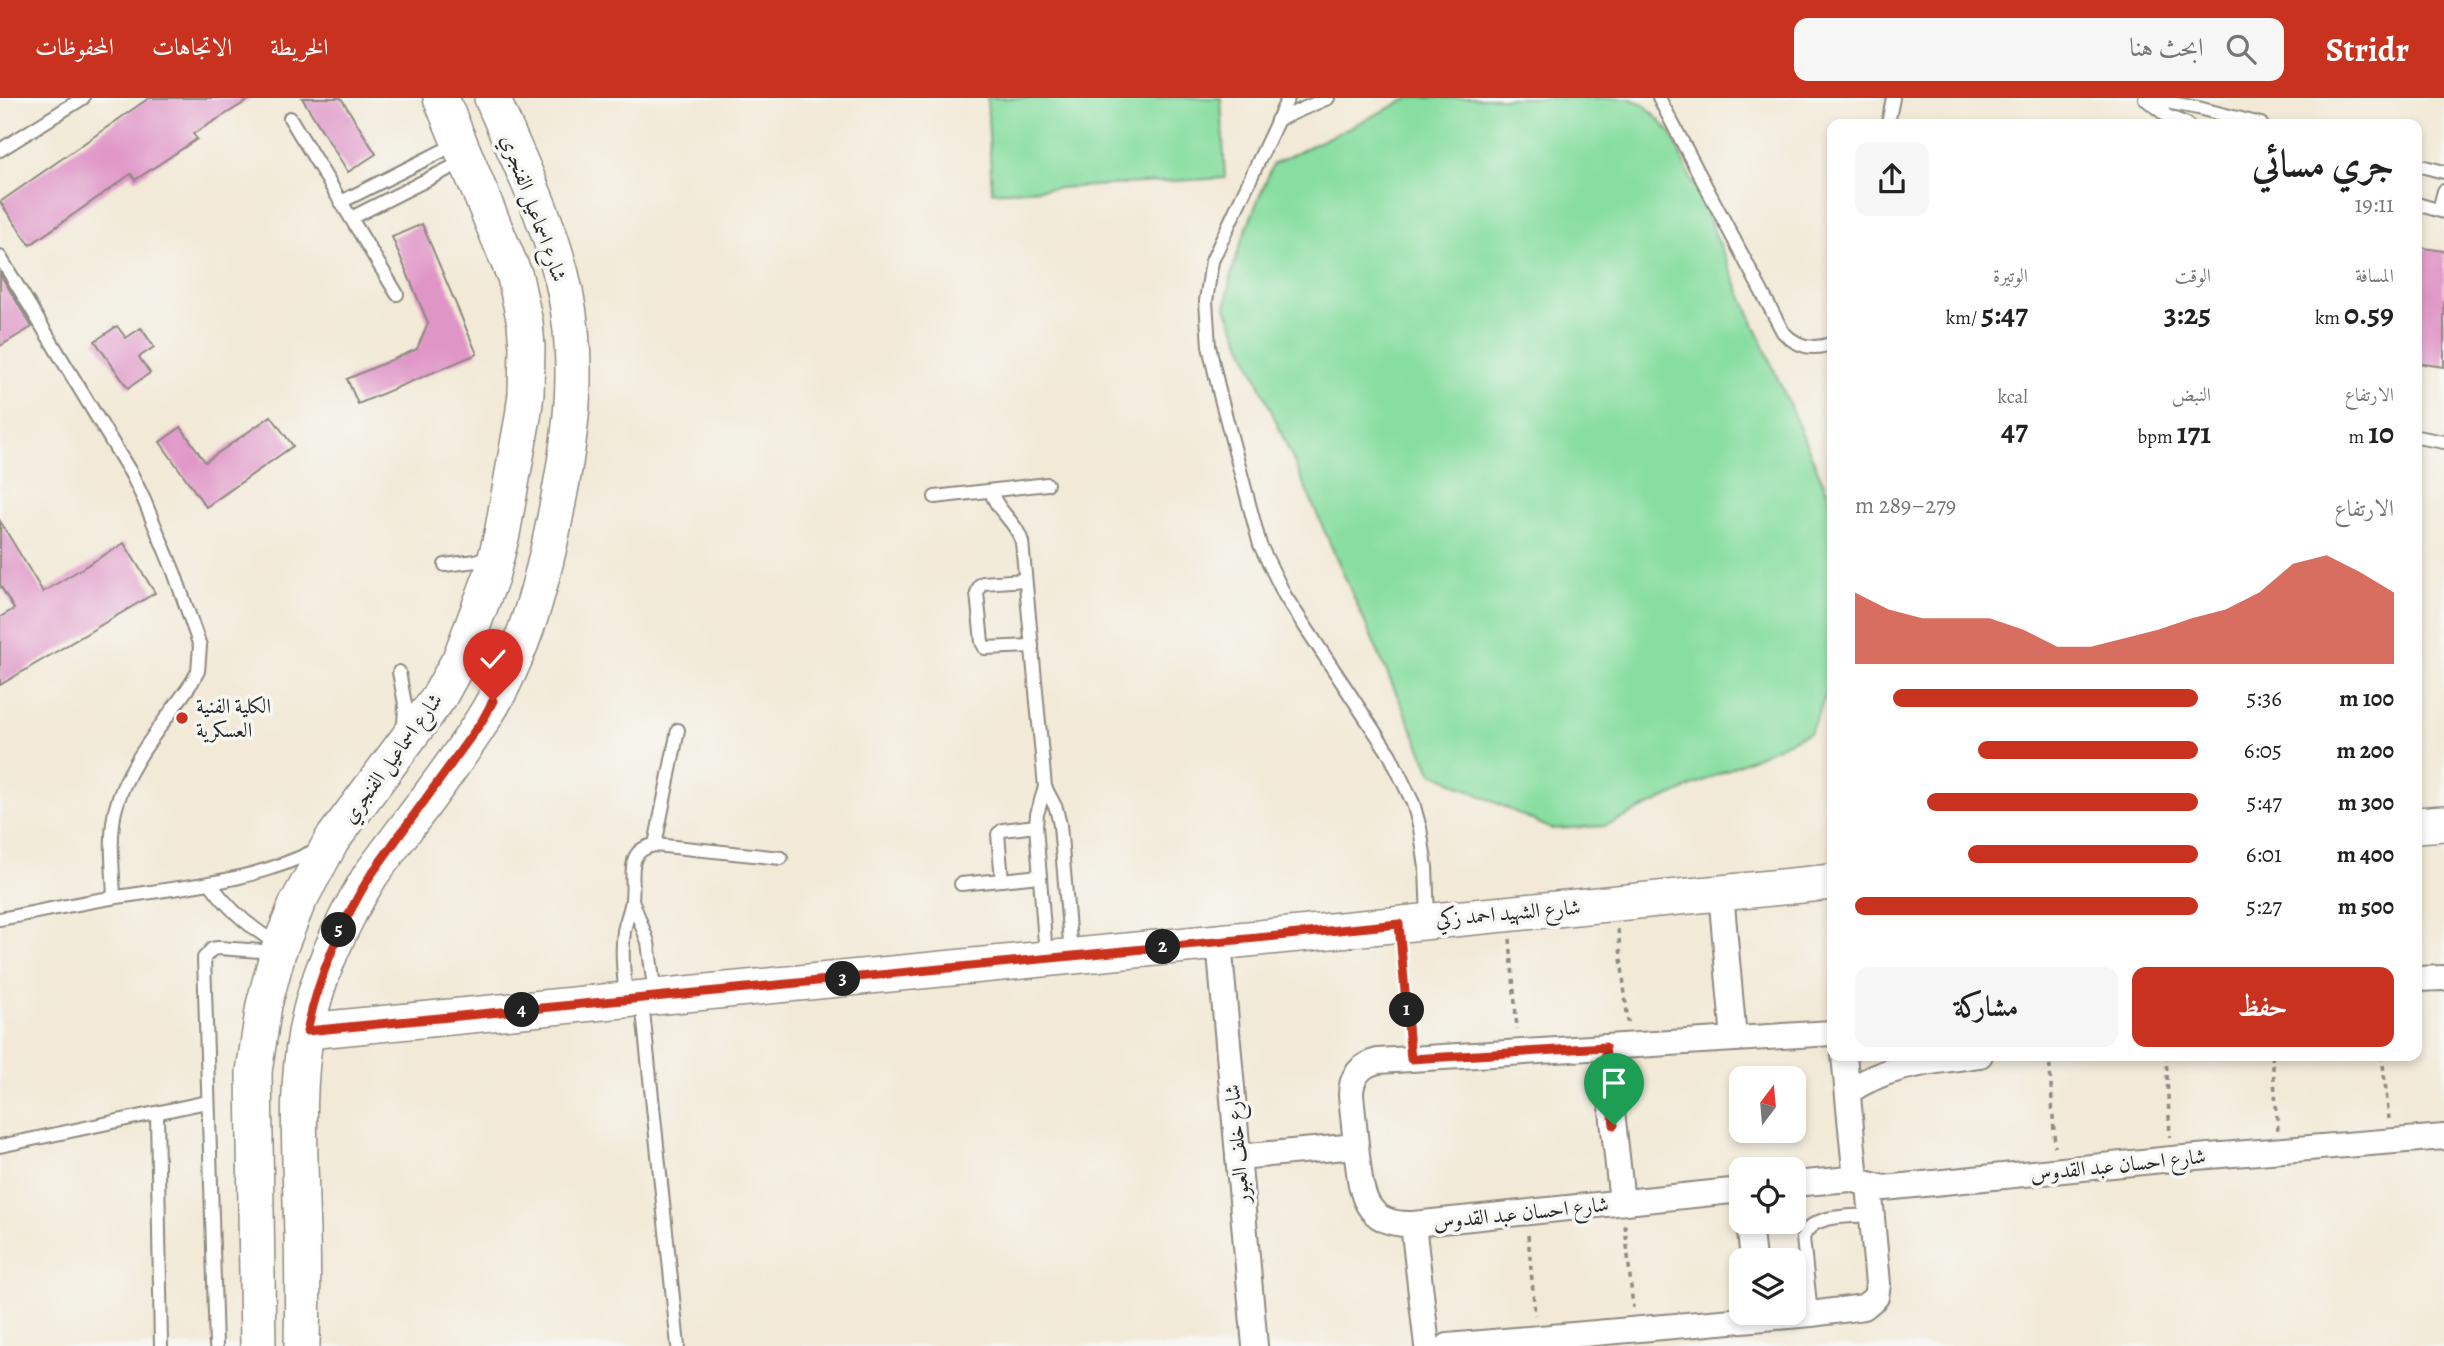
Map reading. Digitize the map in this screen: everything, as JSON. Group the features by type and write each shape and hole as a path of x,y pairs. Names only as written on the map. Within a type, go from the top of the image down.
{"main road":[{"name":"شارع اسماعيل الفنجري","path":"258,1346 254,1072 264,1005 280,949 303,894 332,840 439,697 460,659 485,598 498,549 525,405 527,346 515,276 441,98"},
{"name":"شارع اسماعيل الفنجري","path":"302,1346 299,1112 307,1031 321,977 355,900 482,721 499,690 531,614 551,545 572,423 574,370 562,279 551,242 492,98"},
{"path":"2422,825 2444,823"},
{"name":"شارع الشهيد احمد زكي","path":"307,1031 1827,882"}],"street":[{"path":"1721,893 1734,1039"},
{"name":"شارع خلف العبور","path":"1219,942 1255,1346"},
{"path":"2422,979 2444,978"},
{"path":"2422,993 2444,992"},
{"name":"شارع احسان عبد القدوس","path":"1729,1191 1413,1224 1390,1223 1371,1210 1361,1191 1351,1095 1353,1079 1357,1072 1370,1063 1411,1059 1827,1033"},
{"path":"1605,1047 1622,1202"},
{"path":"1806,1314 1864,1307 1876,1297 1878,1284 1872,1215 1862,1182 1845,1061"},
{"path":"1848,1092 1870,1078 1894,1068 1940,1061"},
{"name":"شارع احسان عبد القدوس","path":"1806,1184 1862,1182 1884,1188 2280,1149 2444,1137"},
{"path":"1238,1157 1356,1146"},
{"path":"1413,1224 1427,1346"},
{"path":"1448,1346 1729,1318"}],"lane":[{"path":"0,150 83,98"},
{"path":"1288,98 1212,261 1206,301 1209,346 1260,545 1285,596 1390,755 1413,803 1426,867 1413,922"},
{"path":"1277,120 1328,98"},
{"path":"1660,98 1783,332 1790,340 1809,347 1819,348 1827,345"},
{"path":"1889,119 1893,98"},
{"path":"2144,98 2174,119"},
{"path":"2144,98 2241,119"},
{"path":"290,118 397,294"},
{"path":"341,202 463,151"},
{"path":"351,218 463,151"},
{"path":"2422,166 2444,172"},
{"path":"2422,205 2441,211 2444,191"},
{"path":"0,257 132,475 174,572 200,646 198,671 131,771 120,794 113,831 114,897"},
{"path":"2422,438 2444,442"},
{"path":"935,497 1047,484"},
{"path":"991,491 999,508 1020,536 1045,786 1036,826 1040,876 1059,958"},
{"path":"445,565 476,561 498,549"},
{"path":"1025,580 979,585 977,593 982,642 985,648 1032,646"},
{"path":"399,672 405,704 405,726 400,747"},
{"path":"656,845 678,730"},
{"path":"1045,786 1056,808 1060,825 1059,958"},
{"path":"1002,880 998,834 1003,830 1036,826"},
{"path":"0,919 264,872 299,858 332,840"},
{"path":"678,1346 641,998 623,944 632,900 632,869 635,857 644,848 656,845 781,858"},
{"path":"961,884 1040,876"},
{"path":"210,883 221,899 241,919 280,949"},
{"path":"632,900 648,943 641,998"},
{"path":"216,1346 204,958 212,949 218,948 280,949"},
{"path":"0,1146 207,1102"},
{"path":"157,1112 160,1346"},
{"path":"1811,1314 1804,1238 1808,1227 1818,1221 1872,1215"}],"path":[{"path":"1615,904 1631,1045"},
{"path":"1508,914 1519,1052"},
{"path":"1411,1059 1413,922"},
{"path":"2049,1061 2057,1170"},
{"path":"2166,1061 2172,1159"},
{"path":"2273,1061 2280,1149"},
{"path":"2383,1061 2391,1140"},
{"path":"1622,1202 1636,1329"},
{"path":"1526,1212 1537,1338"}],"green space":[{"path":"987,98 1221,98 1225,178 992,192"},
{"path":"1410,98 1628,98 1644,104 1671,133 1827,492 1827,693 1810,732 1605,826 1551,829 1431,772 1226,308 1232,271 1273,164"}],"building":[{"path":"149,98 252,98 193,134 197,139 135,180 131,174 30,245 0,202"},
{"path":"302,98 341,98 376,154 348,172"},
{"path":"422,224 477,354 358,404 347,379 417,349 428,323 392,237"},
{"path":"2422,248 2444,251 2444,367 2422,364"},
{"path":"0,274 32,327 0,346"},
{"path":"117,326 126,338 141,328 154,347 139,357 150,373 128,388 95,341"},
{"path":"271,416 293,446 206,507 160,442 181,427 205,462"},
{"path":"0,521 43,592 124,543 155,593 0,685 0,617 14,609 0,585"}],"place":[{"name":"الكلية الفنية العسكرية","path":"182,718"}],"route":[{"path":"493,701 482,721 355,900 330,951 307,1031 1399,924 1411,1059 1605,1047 1614,1125"}]}
